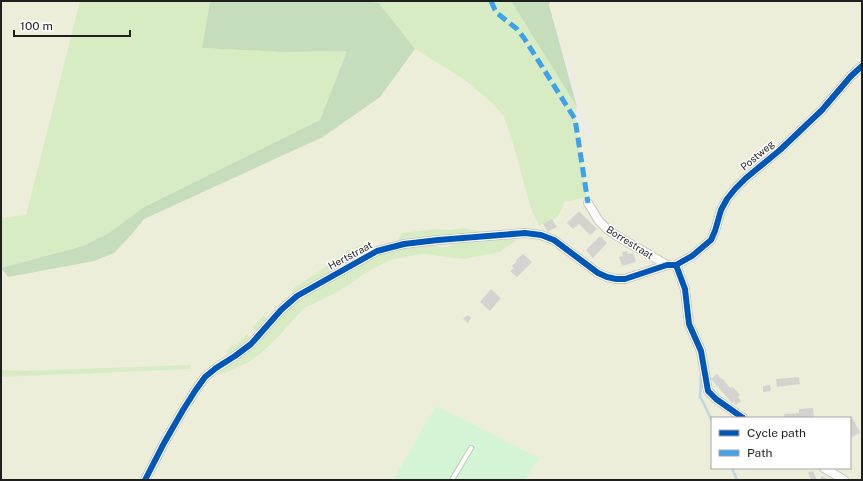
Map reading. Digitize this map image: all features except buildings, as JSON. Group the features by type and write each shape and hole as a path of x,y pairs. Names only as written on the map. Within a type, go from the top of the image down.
{"street":[{"name":"Postweg","path":"676,265 692,256 711,240 721,210 735,189 780,150 822,110 851,76 862,66"},
{"name":"Borrestraat","path":"588,203 593,212 607,229 667,265"},
{"name":"Hertstraat","path":"145,480 183,410 205,377 251,344 281,310 297,296 377,251 404,244 431,240 525,233 541,235 554,240 598,273 607,277 625,279 667,265"},
{"path":"667,265 676,265 685,289 689,324 702,351 708,391 716,399 741,417"},
{"path":"826,469 844,480"}],"lane":[{"path":"452,480 471,448"}],"green space":[{"path":"1,1 511,1 600,158 549,5 550,1 862,1 862,480 525,480 538,458 436,406 393,480 1,480"},
{"path":"80,1 210,1 202,48 283,52 347,51 320,120 144,207 109,233 83,246 1,268 1,218 26,215"},
{"path":"210,1 359,1 379,3 415,49 380,97 323,137 144,219 114,253 94,261 8,277 1,268 83,246 109,233 144,207 320,120 347,51 283,52 202,48"},
{"path":"346,1 511,1 577,107 575,119 587,197 564,202 559,215 556,218 539,225 531,209 511,136 503,115 492,103 462,78 415,49 381,5"},
{"path":"511,1 550,1 549,5 577,107"},
{"path":"462,228 485,232 396,243 402,233"},
{"path":"510,238 517,240 500,252 464,259 421,254 390,260 365,273 349,285 330,296 304,308 278,337 259,355 247,363 223,374 217,372 299,298 372,256 404,248 431,244 437,247 448,247 461,240"},
{"path":"365,244 369,249 364,255 293,296 292,294 294,288 348,250"},
{"path":"264,315 267,321 258,332 252,328"},
{"path":"247,334 251,339 230,356 226,352"},
{"path":"190,365 191,369 1,377 1,370 24,371"},
{"path":"436,406 539,458 525,480 393,480"}],"waterway":[{"path":"701,375 700,397 711,419"},
{"path":"732,469 737,480"}],"marked path":[{"path":"491,1 497,13 517,29 524,38 575,119 588,203"}],"cycle path":[{"path":"676,265 692,256 711,240 721,210 735,189 780,150 822,110 851,76 862,66"},
{"path":"145,480 183,410 205,377 251,344 281,310 297,296 377,251 404,244 525,233 541,235 554,240 598,273 616,279 625,279 667,265 676,265"},
{"path":"676,265 685,289 689,324 701,351 708,391 716,399 742,417"}]}
